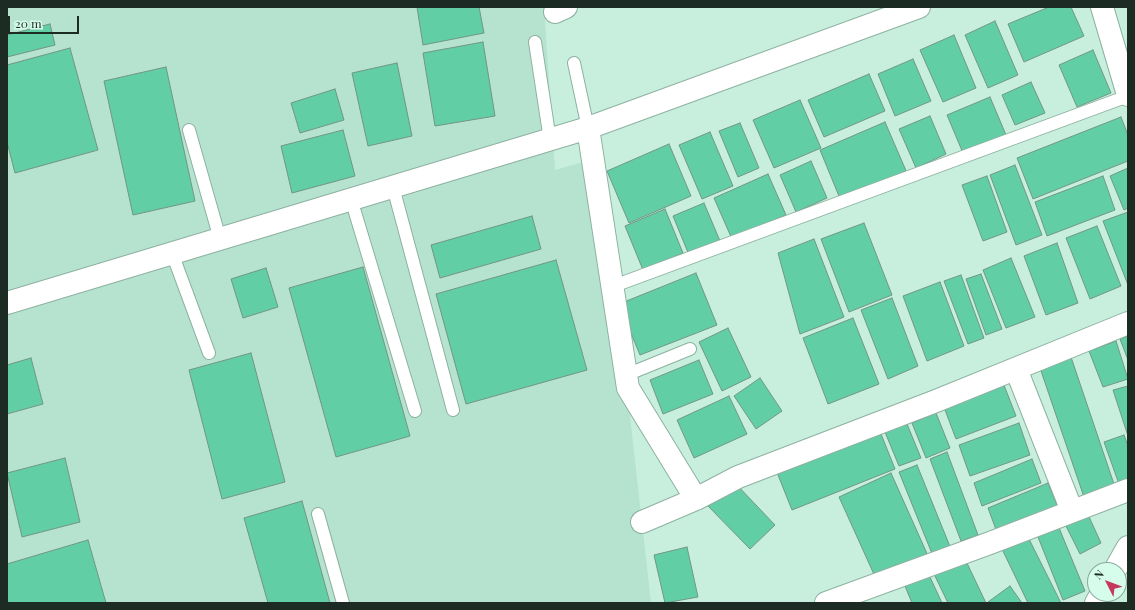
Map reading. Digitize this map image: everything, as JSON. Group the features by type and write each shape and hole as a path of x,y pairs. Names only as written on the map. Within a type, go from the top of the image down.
{"street":[{"path":"7,303 588,128 919,7"},
{"path":"1102,7 1128,95"},
{"path":"588,128 611,287 628,388 696,500"},
{"path":"642,522 696,500 738,477 936,401 1128,323"},
{"path":"1016,369 1072,511"},
{"path":"826,603 1128,490"},
{"path":"1120,562 1128,547"}],"lane":[{"path":"535,42 550,140"},
{"path":"574,63 588,128"},
{"path":"611,287 1128,95"},
{"path":"189,130 220,239"},
{"path":"393,187 453,410"},
{"path":"351,199 416,411"},
{"path":"172,253 209,353"},
{"path":"626,375 690,349"},
{"path":"318,514 342,603"}],"shaded area":[{"path":"7,7 544,7 555,170 601,157 651,603 7,603"}],"building":[{"path":"417,7 479,7 484,33 423,45"},
{"path":"1049,7 1071,7 1084,36 1024,62 1008,24"},
{"path":"995,21 1018,75 988,88 965,35"},
{"path":"50,24 55,45 7,57 7,35"},
{"path":"954,35 976,88 943,102 920,50"},
{"path":"483,42 495,116 435,126 423,53"},
{"path":"70,48 98,150 15,173 7,142 7,65"},
{"path":"1093,50 1111,93 1077,107 1059,65"},
{"path":"913,59 931,101 895,116 878,74"},
{"path":"397,63 412,136 368,146 352,73"},
{"path":"166,67 195,201 133,215 104,81"},
{"path":"869,74 885,111 824,137 808,100"},
{"path":"1031,82 1045,113 1015,125 1002,95"},
{"path":"335,89 344,120 300,133 291,103"},
{"path":"990,97 1006,135 963,153 947,115"},
{"path":"800,100 821,148 774,168 753,120"},
{"path":"930,116 946,154 916,168 899,129"},
{"path":"1121,117 1128,135 1128,161 1033,199 1017,158"},
{"path":"885,122 907,173 841,201 820,150"},
{"path":"740,123 759,168 738,177 719,131"},
{"path":"343,130 355,176 292,193 281,146"},
{"path":"710,132 733,186 702,199 679,145"},
{"path":"669,144 691,196 629,223 607,171"},
{"path":"811,161 827,198 796,212 780,175"},
{"path":"1015,165 1042,235 1016,245 990,175"},
{"path":"1128,168 1128,208 1124,210 1110,176"},
{"path":"768,174 786,215 732,239 714,198"},
{"path":"987,176 1007,232 983,241 962,185"},
{"path":"1103,176 1115,210 1047,236 1035,202"},
{"path":"704,203 720,241 689,255 673,216"},
{"path":"665,209 683,253 643,270 625,226"},
{"path":"1128,212 1128,285 1103,221"},
{"path":"532,216 541,249 440,278 431,245"},
{"path":"864,223 892,295 849,312 821,239"},
{"path":"1097,226 1121,286 1090,299 1066,238"},
{"path":"814,239 844,317 800,334 778,253"},
{"path":"1057,243 1078,303 1046,315 1024,256"},
{"path":"1011,258 1035,317 1006,328 983,270"},
{"path":"556,260 587,370 466,404 436,294"},
{"path":"363,267 410,436 336,457 289,288"},
{"path":"266,268 278,307 243,318 231,279"},
{"path":"696,273 717,325 640,355 619,304"},
{"path":"981,274 1002,329 986,335 966,279"},
{"path":"961,275 984,338 968,344 944,281"},
{"path":"940,282 964,346 927,361 903,296"},
{"path":"892,298 918,366 888,379 861,310"},
{"path":"853,318 879,384 828,404 803,338"},
{"path":"728,328 751,377 722,391 699,342"},
{"path":"1128,336 1128,360 1120,339"},
{"path":"1116,341 1128,379 1103,387 1089,351"},
{"path":"251,353 285,482 222,499 189,370"},
{"path":"1070,354 1116,490 1085,500 1039,365"},
{"path":"31,358 43,404 7,414 7,365"},
{"path":"699,360 713,394 663,414 650,380"},
{"path":"760,378 782,411 756,429 734,396"},
{"path":"1002,380 1016,416 956,439 942,402"},
{"path":"1128,386 1128,436 1113,390"},
{"path":"729,396 747,434 694,458 677,420"},
{"path":"936,413 950,448 926,458 912,423"},
{"path":"1019,423 1030,455 970,476 959,445"},
{"path":"907,424 921,458 899,466 885,432"},
{"path":"879,429 895,469 792,510 776,470"},
{"path":"1124,435 1128,446 1128,481 1119,484 1104,442"},
{"path":"947,452 978,535 961,541 930,459"},
{"path":"65,458 80,522 22,537 7,473"},
{"path":"1032,459 1041,483 982,506 974,483"},
{"path":"917,465 951,549 933,556 899,472"},
{"path":"891,473 929,558 877,581 839,497"},
{"path":"735,483 775,525 750,549 708,506"},
{"path":"1048,483 1059,510 998,535 988,508"},
{"path":"302,501 330,603 268,603 244,518"},
{"path":"1085,508 1101,543 1080,554 1062,518"},
{"path":"1057,523 1085,591 1063,600 1036,532"},
{"path":"1028,537 1061,603 1028,603 1002,549"},
{"path":"88,540 106,603 7,603 7,564"},
{"path":"687,547 698,597 665,603 654,555"},
{"path":"965,559 986,603 948,603 934,574"},
{"path":"929,575 942,603 912,603 905,586"},
{"path":"1010,586 1022,603 988,603 988,602"}]}
